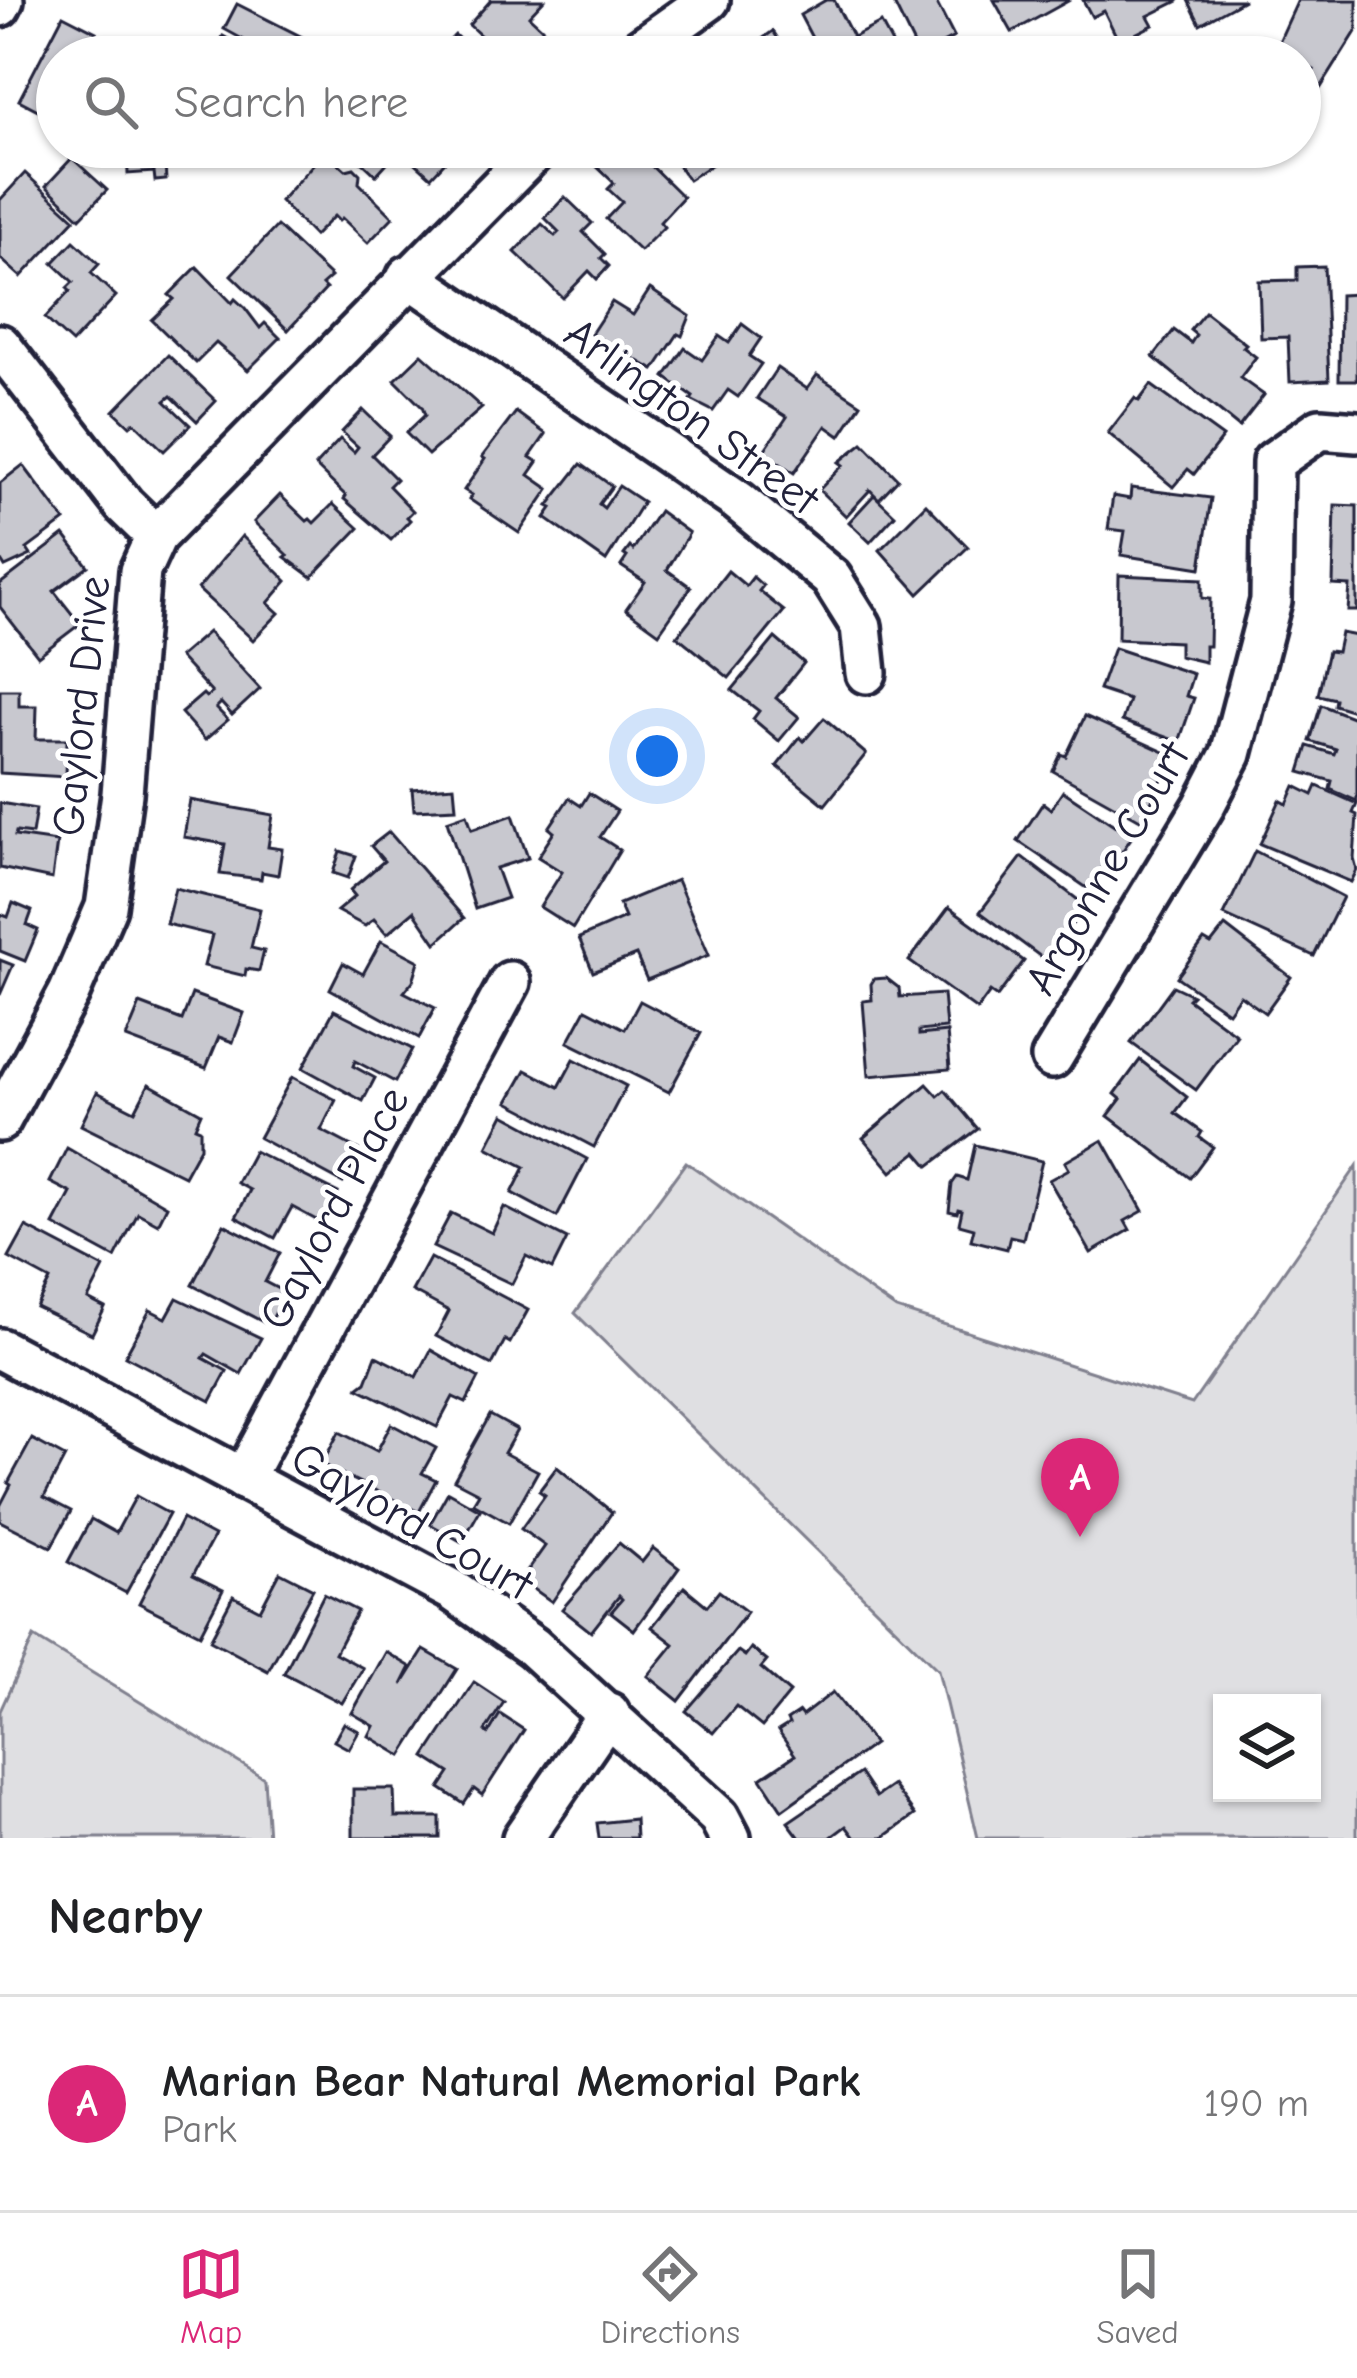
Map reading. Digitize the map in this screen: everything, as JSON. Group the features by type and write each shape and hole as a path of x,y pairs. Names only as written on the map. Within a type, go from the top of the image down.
{"street":[{"path":"658,36 709,0"},
{"name":"Gaylord Drive","path":"0,1120 69,993 106,907 122,794 140,571 156,536 517,168"},
{"name":"Arlington Street","path":"408,276 738,501 831,578 861,626 866,673"},
{"path":"0,345 124,505 156,536"},
{"name":"Argonne Court","path":"1052,1058 1231,754 1270,602 1273,462 1320,429 1357,432"},
{"name":"Gaylord Place","path":"243,1479 510,982"},
{"name":"Gaylord Court","path":"0,1349 452,1590 533,1648 609,1713 719,1817 730,1838"},
{"path":"523,1838 609,1713"}],"shaded area":[{"path":"686,1162 896,1309 1192,1404 1357,1166 1357,1838 978,1838 938,1670 575,1313"},
{"path":"34,1637 264,1778 268,1838 0,1838 0,1711"}],"building":[{"path":"491,0 544,0 529,16 543,29 535,36 481,36 469,25"},
{"path":"834,0 852,36 811,36 800,15"},
{"path":"892,0 935,0 953,36 910,36"},
{"path":"994,0 1070,0 1012,32"},
{"path":"1083,0 1178,0 1148,16 1153,25 1131,36 1116,36 1104,11 1092,17"},
{"path":"1188,0 1244,0 1200,24"},
{"path":"1298,0 1357,0 1357,30 1321,87 1321,36 1282,36"},
{"path":"237,4 300,36 237,36 224,29"},
{"path":"63,15 96,32 94,36 52,36"},
{"path":"881,23 888,36 855,36"},
{"path":"36,67 36,109 19,100"},
{"path":"63,168 83,168 107,190 80,218 46,186"},
{"path":"128,168 165,168 166,180 155,181 154,172 128,174"},
{"path":"310,168 354,168 360,174 359,183 393,217 368,243 334,216 314,236 280,201"},
{"path":"598,168 653,168 683,197 660,222 664,227 640,251 606,219 622,202 608,189 614,183"},
{"path":"680,168 706,168 688,180"},
{"path":"25,173 75,219 21,277 0,258 0,200"},
{"path":"565,197 592,223 583,232 605,254 601,258 609,266 597,279 589,271 563,298 515,252 542,224 555,236 559,232 545,218"},
{"path":"277,226 331,277 322,285 326,289 288,330 231,275"},
{"path":"74,241 99,264 91,273 116,296 72,343 45,318 70,291 67,288 73,282 53,263"},
{"path":"1324,266 1329,380 1290,382 1288,337 1261,338 1259,281 1297,280 1297,267"},
{"path":"197,267 232,303 235,299 245,308 260,328 265,323 280,338 248,370 216,343 196,363 152,320"},
{"path":"650,289 690,316 682,336 678,334 654,370 591,334 612,302 633,315"},
{"path":"1357,294 1357,380 1339,380 1340,295"},
{"path":"1205,312 1256,357 1240,378 1264,395 1239,427 1153,357 1174,330 1191,343 1196,335 1190,330"},
{"path":"742,324 761,338 749,356 761,364 738,397 728,390 713,411 691,400 665,377 685,348 702,360 719,336 729,343"},
{"path":"422,354 482,408 428,455 406,433 425,415 422,407 395,380"},
{"path":"168,355 216,401 197,421 171,396 165,401 190,425 164,451 134,422 130,426 114,411"},
{"path":"777,368 807,389 817,375 861,404 840,436 826,426 794,473 763,452 787,417 757,398"},
{"path":"1151,385 1223,437 1194,474 1188,469 1173,487 1108,433"},
{"path":"363,410 390,436 372,455 396,479 389,486 413,511 391,540 315,466 340,439 354,452 358,447 342,432"},
{"path":"516,412 546,434 530,457 538,462 529,475 549,489 519,533 469,499 472,495 464,490"},
{"path":"863,443 898,479 879,499 870,490 846,516 819,490 843,465 839,462"},
{"path":"581,464 612,486 599,504 604,508 619,486 643,502 606,561 545,518 552,508 548,506"},
{"path":"23,465 65,521 27,549 31,555 5,567 0,559 0,483"},
{"path":"1131,488 1211,498 1201,568 1121,555 1125,531 1108,529 1113,496 1130,499"},
{"path":"280,495 307,521 314,523 333,504 359,528 312,577 285,557 288,555 254,522"},
{"path":"874,495 895,515 870,542 849,522"},
{"path":"926,504 968,547 919,594 880,550"},
{"path":"1335,505 1357,506 1357,611 1348,611 1350,586 1333,585"},
{"path":"659,511 689,533 667,570 691,587 659,633 626,609 645,582 621,566 624,555 630,547 633,550"},
{"path":"64,535 88,566 54,591 80,624 38,656 0,607 0,584"},
{"path":"242,536 287,581 268,603 279,613 253,640 198,589"},
{"path":"728,571 746,586 753,577 763,586 759,591 784,611 729,678 677,636"},
{"path":"1119,575 1202,579 1202,598 1210,599 1205,662 1179,656 1179,642 1118,639"},
{"path":"208,632 260,689 232,715 221,703 216,708 228,720 205,740 181,713 203,694 212,693 179,657"},
{"path":"1341,633 1357,636 1357,712 1318,695 1328,651 1337,652"},
{"path":"775,638 804,663 776,698 799,717 779,741 753,719 759,711 732,690"},
{"path":"1114,648 1193,674 1186,696 1194,698 1179,742 1122,721 1129,700 1099,690"},
{"path":"0,690 19,690 19,706 37,706 36,739 67,739 66,777 0,773"},
{"path":"1321,705 1357,719 1357,801 1330,789 1332,781 1300,772 1308,746 1334,754 1336,749 1310,741"},
{"path":"1085,716 1173,756 1142,821 1053,771 1061,754 1066,756"},
{"path":"824,718 866,754 825,805 777,766 800,737 804,741"},
{"path":"454,786 456,808 414,810 412,789"},
{"path":"1295,786 1313,795 1317,786 1357,804 1353,813 1357,815 1357,870 1351,882 1260,844 1280,800 1287,804"},
{"path":"1063,791 1132,837 1107,873 1101,869 1087,888 1018,841 1043,803 1051,809"},
{"path":"589,793 617,811 600,837 620,850 573,928 540,907 562,872 538,857 554,832 549,828 569,798 581,806"},
{"path":"190,800 273,815 268,847 282,849 278,875 262,872 261,879 220,874 225,844 184,837"},
{"path":"0,803 36,809 32,834 16,832 15,836 57,842 52,879 0,868"},
{"path":"467,814 472,829 513,815 528,858 496,868 507,898 475,909 447,821"},
{"path":"389,832 464,918 436,943 414,911 387,934 374,919 365,926 337,911 355,896 350,890 384,861 371,846"},
{"path":"340,851 356,856 348,878 333,873"},
{"path":"1255,851 1343,897 1314,956 1224,915"},
{"path":"1022,857 1086,906 1045,960 980,912"},
{"path":"677,880 709,955 647,980 636,955 593,972 579,938 625,918 619,904"},
{"path":"175,888 260,909 251,948 264,951 259,971 246,969 245,976 204,966 212,935 166,924"},
{"path":"13,903 32,911 27,925 38,930 25,961 0,951 0,914 8,917"},
{"path":"949,907 1024,961 997,997 990,992 977,1010 909,961"},
{"path":"1225,926 1291,977 1265,1013 1240,995 1228,1012 1177,977 1204,940 1211,944"},
{"path":"381,941 419,961 404,992 435,1008 419,1038 330,989 343,963 363,974"},
{"path":"0,960 13,965 0,995"},
{"path":"886,978 899,988 900,997 943,994 946,1028 919,1031 919,1035 947,1032 950,1069 869,1076 863,1001 872,1000 874,979"},
{"path":"1173,986 1192,995 1188,999 1237,1035 1196,1090 1131,1043"},
{"path":"192,994 244,1013 233,1042 219,1037 206,1068 126,1038 140,1004 182,1020"},
{"path":"640,1001 701,1033 669,1092 568,1042 586,1009 625,1029"},
{"path":"334,1010 412,1049 395,1082 355,1061 353,1066 375,1078 363,1101 303,1068"},
{"path":"574,1059 626,1086 594,1147 508,1102 526,1070 559,1087"},
{"path":"1140,1060 1187,1097 1175,1113 1202,1132 1199,1137 1213,1147 1190,1178 1108,1116 1121,1099 1115,1094"},
{"path":"292,1077 336,1100 321,1130 361,1151 343,1183 259,1138"},
{"path":"149,1084 201,1113 195,1127 200,1129 200,1147 184,1176 81,1125 97,1092 135,1111"},
{"path":"927,1084 938,1096 945,1090 978,1129 929,1166 917,1152 892,1172 863,1138"},
{"path":"504,1114 587,1159 557,1217 512,1193 525,1167 487,1147"},
{"path":"1103,1140 1143,1211 1125,1221 1130,1230 1091,1253 1049,1180 1069,1169 1065,1162"},
{"path":"975,1145 1042,1161 1023,1239 1010,1236 1007,1249 971,1240 974,1228 959,1224 962,1210 949,1211 952,1184 957,1177 967,1180"},
{"path":"67,1148 167,1206 158,1224 138,1213 115,1258 54,1225 71,1193 50,1182"},
{"path":"254,1151 338,1193 322,1223 292,1207 275,1238 236,1217 250,1190 237,1183"},
{"path":"504,1207 567,1239 552,1269 526,1256 512,1284 433,1247 451,1213 492,1233"},
{"path":"224,1224 280,1253 265,1282 286,1293 269,1325 192,1285"},
{"path":"26,1227 104,1268 88,1299 105,1308 92,1334 36,1307 50,1280 9,1258"},
{"path":"430,1258 528,1310 492,1365 436,1336 449,1311 412,1291"},
{"path":"177,1298 261,1338 241,1374 206,1354 203,1358 227,1371 211,1401 125,1356 150,1310 166,1318"},
{"path":"431,1350 479,1378 466,1403 453,1397 437,1427 358,1388 366,1382 376,1356 417,1377"},
{"path":"490,1415 517,1430 504,1453 538,1471 509,1523 473,1503 479,1493 454,1480"},
{"path":"391,1424 436,1448 422,1473 436,1480 419,1512 322,1464 339,1432 377,1451"},
{"path":"32,1439 65,1457 44,1497 71,1511 51,1547 0,1521 8,1483"},
{"path":"557,1467 612,1512 552,1602 521,1580 545,1546 521,1529 545,1495 539,1491"},
{"path":"448,1492 480,1510 462,1542 430,1524"},
{"path":"136,1496 169,1514 126,1593 68,1562 91,1519 116,1533"},
{"path":"182,1519 214,1536 193,1575 223,1590 200,1634 139,1603"},
{"path":"619,1543 642,1562 653,1548 679,1568 634,1630 611,1612 622,1599 619,1596 591,1632 562,1609"},
{"path":"280,1572 313,1589 268,1671 210,1640 233,1596 260,1610"},
{"path":"684,1587 707,1606 719,1591 747,1612 679,1701 648,1676 674,1644 652,1627"},
{"path":"324,1594 357,1611 335,1653 363,1668 342,1703 284,1673"},
{"path":"751,1648 767,1661 761,1668 790,1693 762,1727 736,1706 713,1733 686,1711 738,1651 745,1656"},
{"path":"424,1650 457,1669 402,1756 369,1736 374,1726 352,1713 386,1652 411,1667 402,1685"},
{"path":"474,1682 504,1702 485,1731 488,1734 500,1714 524,1730 482,1795 474,1789 464,1804 440,1788 450,1773 425,1757"},
{"path":"833,1692 874,1744 782,1810 761,1778 795,1755 778,1731 789,1724 787,1720 799,1712 802,1716"},
{"path":"344,1723 359,1731 349,1749 334,1741"},
{"path":"860,1773 876,1797 893,1785 915,1815 883,1838 855,1838 846,1826 830,1838 800,1838 788,1822"},
{"path":"353,1789 394,1789 395,1817 440,1817 440,1838 353,1838"},
{"path":"635,1819 636,1838 599,1838 597,1823"}],"place":[{"name":"Marian Bear Natural Memorial Park","path":"1080,1537"}]}
